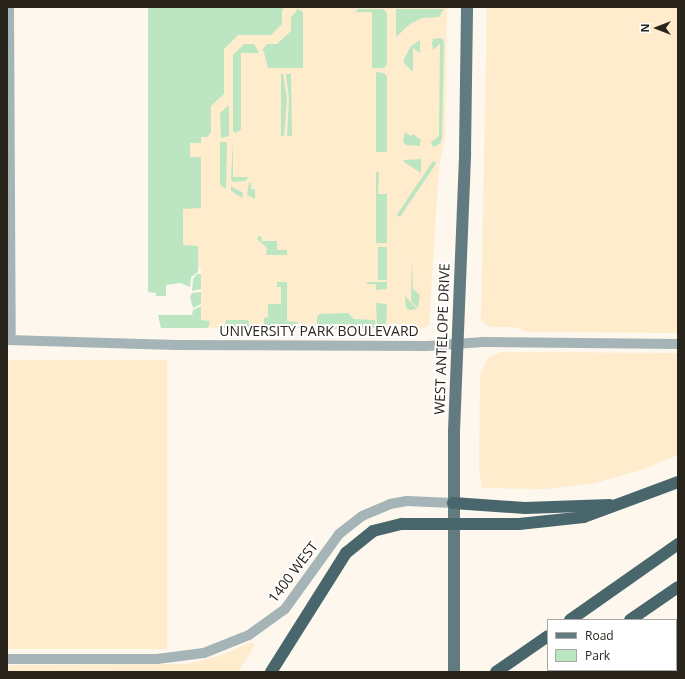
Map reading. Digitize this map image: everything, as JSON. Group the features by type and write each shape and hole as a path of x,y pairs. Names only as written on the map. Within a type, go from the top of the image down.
{"highway":[{"path":"271,672 341,560 357,542 374,531 389,525 548,522 592,515 678,482"},
{"path":"453,503 525,508 617,505"},
{"path":"571,619 678,544"},
{"path":"631,619 678,587"},
{"path":"496,672 547,637"}],"main road":[{"name":"WEST ANTELOPE DRIVE","path":"454,672 453,503 456,344 463,205 467,7"}],"street":[{"path":"9,340 10,7"},
{"name":"UNIVERSITY PARK BOULEVARD","path":"9,340 170,345 456,344 483,342 678,344"},
{"name":"1400 WEST","path":"7,659 157,659 204,654 249,635 285,609 339,534 362,516 390,504 407,501 453,503"}],"shaded area":[{"path":"148,7 447,7 445,138 439,166 429,325 422,329 201,328 201,267 148,266"},
{"path":"487,7 678,7 678,333 529,332 513,327 490,327 481,321"},
{"path":"502,352 678,353 678,455 644,469 595,483 547,489 482,488 479,470 480,375 488,358"},
{"path":"7,360 167,360 167,649 7,649"},
{"path":"251,642 255,645 238,672 7,672 7,665 186,664 222,655"}],"green space":[{"path":"148,7 285,7 282,10 282,24 271,35 238,35 224,49 224,94 211,106 211,133 207,137 201,137 201,143 190,143 190,157 201,157 201,208 183,209 183,245 198,246 198,272 191,277 190,287 180,283 166,285 166,296 156,296 156,293 148,292"},
{"path":"298,9 303,12 303,68 268,68 263,49 267,44 277,44 291,31 291,17"},
{"path":"358,9 383,9 387,13 387,64 384,68 372,68 372,12 355,12"},
{"path":"396,9 444,9 439,17 422,18 410,24 396,37"},
{"path":"433,39 443,39 444,44 442,138 440,144 433,147 431,142 439,136 440,44 433,50 432,44"},
{"path":"420,40 420,53 413,48 413,72 404,63 404,59 411,46"},
{"path":"244,44 254,44 259,53 241,53 241,129 236,133 233,131 233,55"},
{"path":"376,72 384,73 387,76 387,152 376,152"},
{"path":"281,74 283,74 287,99 284,136 281,136"},
{"path":"286,74 291,74 292,136 287,136 289,99"},
{"path":"229,105 229,136 221,138 220,113"},
{"path":"405,132 411,136 413,134 421,140 420,146 406,145 403,142"},
{"path":"233,141 233,177 248,177 246,181 233,182 231,179"},
{"path":"220,142 227,142 226,189 220,185"},
{"path":"421,159 421,173 404,162 404,160"},
{"path":"433,161 436,163 400,217 397,215"},
{"path":"376,172 379,172 378,194 387,194 387,243 376,243"},
{"path":"249,183 251,183 251,189 255,189 255,199 247,195"},
{"path":"231,186 243,193 242,198 231,191"},
{"path":"261,236 262,241 277,241 277,250 287,250 287,255 266,255 267,248 257,239"},
{"path":"378,247 387,247 387,280 378,280"},
{"path":"412,260 413,289 420,295 418,308 411,301"},
{"path":"197,274 201,274 201,289 192,291 193,279"},
{"path":"277,282 287,282 287,321 298,322 299,328 264,327 264,318 268,317 268,304 281,304 281,287 277,287"},
{"path":"367,282 387,282 387,289 376,290 376,284 367,284"},
{"path":"201,292 201,304 193,308 190,297 192,293"},
{"path":"405,296 417,309 410,310 406,308"},
{"path":"376,303 387,304 386,327 377,328"},
{"path":"201,306 201,320 210,321 208,328 161,328 158,315 192,315 193,310"},
{"path":"348,313 354,319 375,320 376,328 351,329 351,324 345,324 345,329 317,329 317,316 320,314"},
{"path":"226,320 248,320 250,328 224,328"},
{"path":"678,653 678,672 660,672 677,671"}]}
